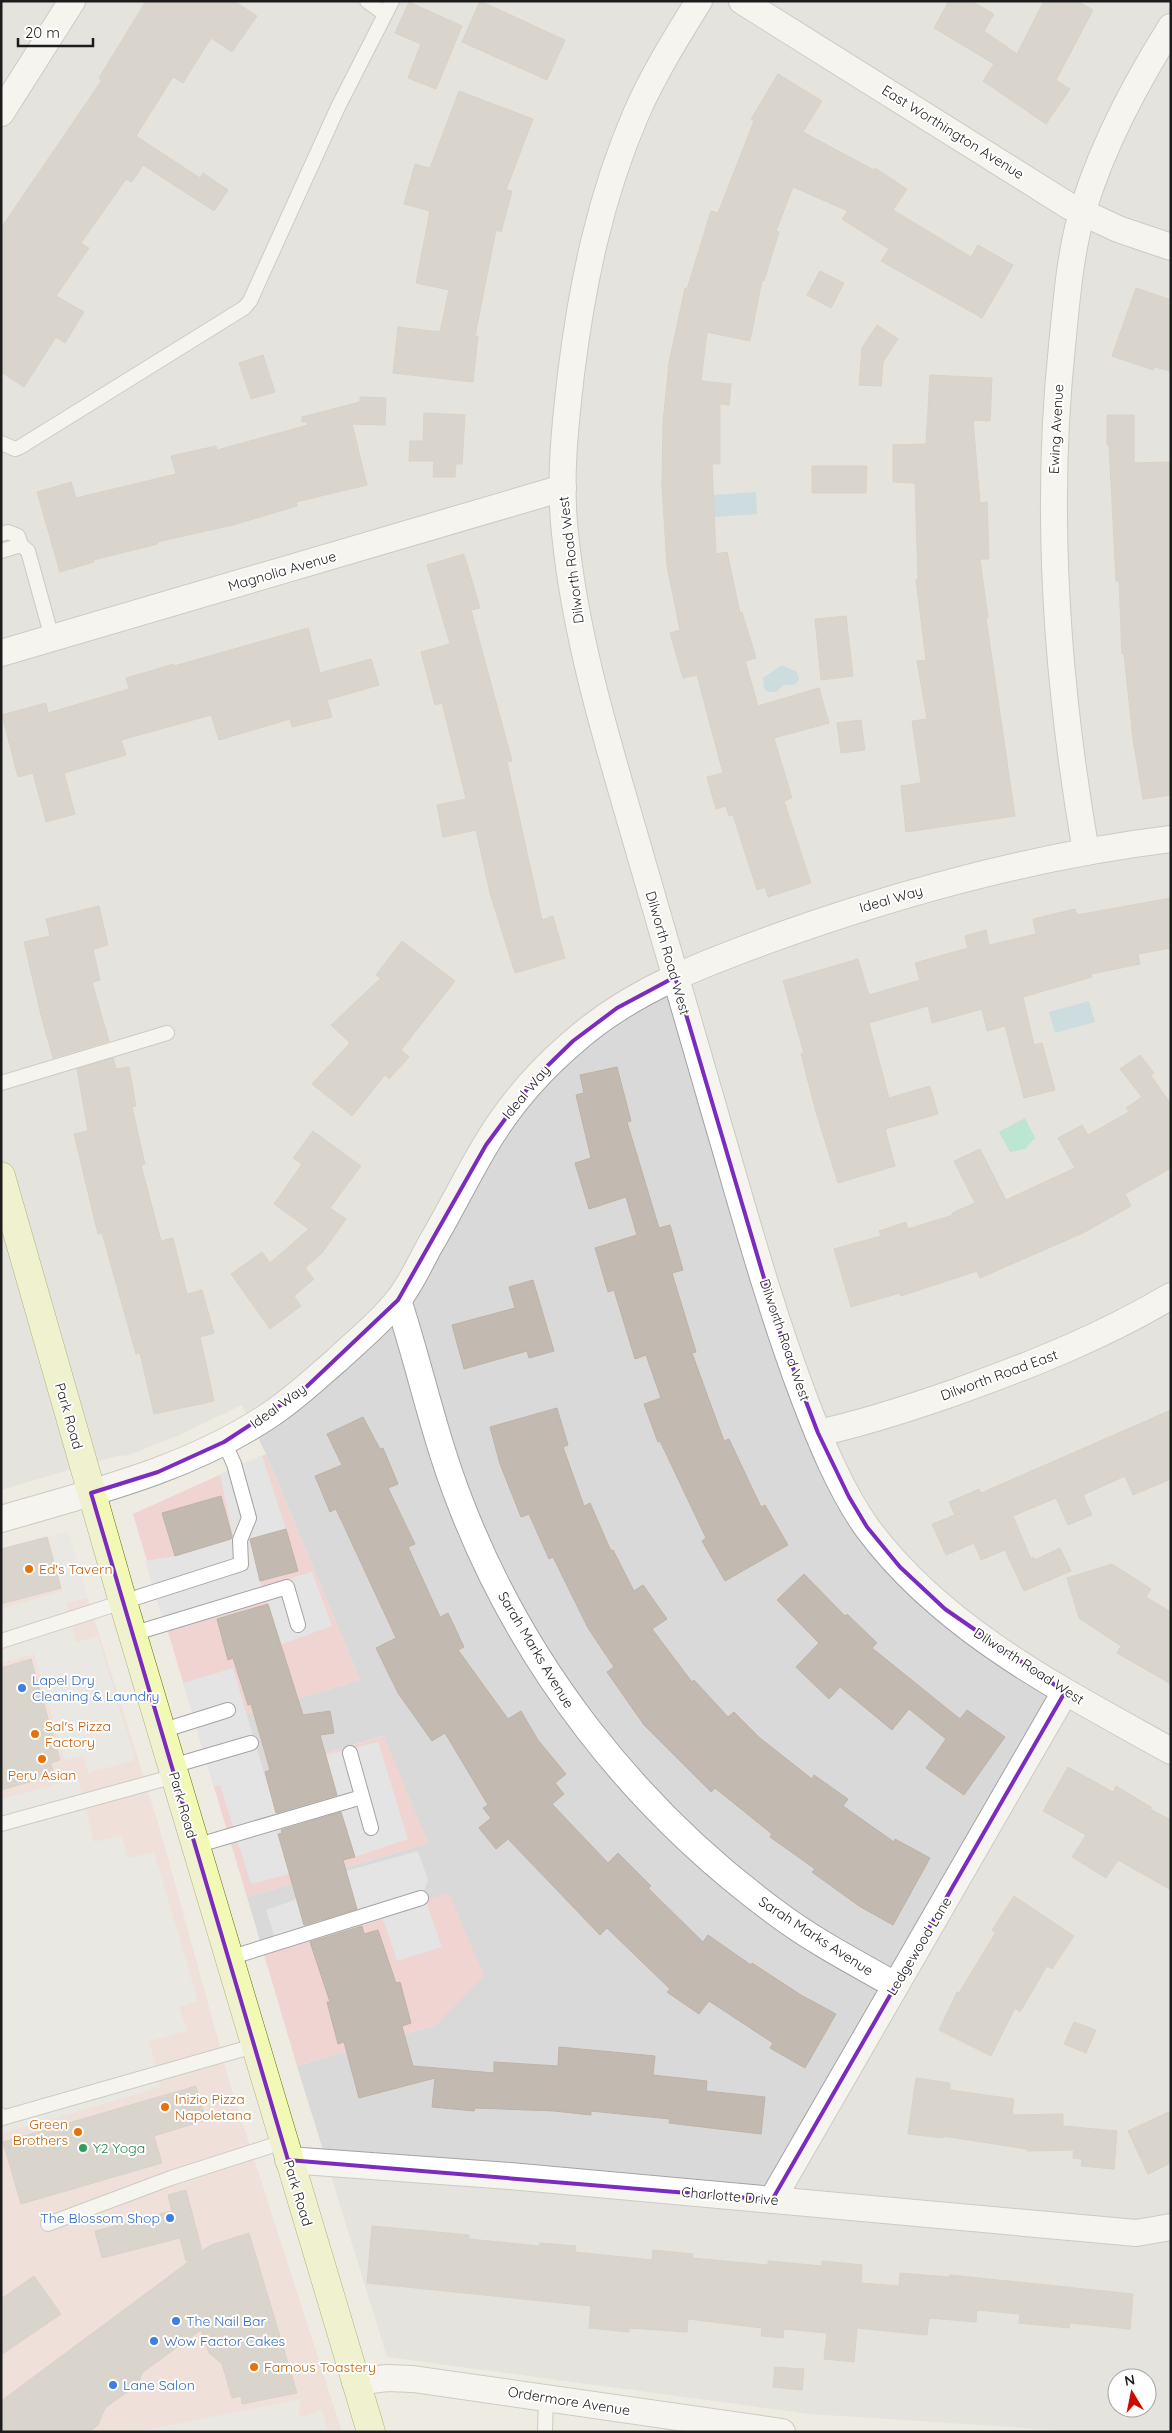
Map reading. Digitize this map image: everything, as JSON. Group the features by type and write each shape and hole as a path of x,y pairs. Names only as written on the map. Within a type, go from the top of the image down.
{"street":[{"path":"1,113 72,1"},
{"name":"Dilworth Road West","path":"699,1 667,53 636,115 605,202 590,257 577,327 566,417 563,488 564,528 575,611 593,692 782,1339 818,1433 849,1497 867,1527 900,1567 945,1610 968,1628 1065,1692 1171,1751"},
{"name":"East Worthington Avenue","path":"742,1 1083,213 1118,229 1171,247"},
{"name":"Ewing Avenue","path":"1086,852 1074,778 1061,672 1053,560 1053,461 1057,389 1068,292 1083,213 1121,114 1171,27"},
{"name":"Magnolia Avenue","path":"1,653 563,488"},
{"name":"Ideal Way","path":"1,1519 158,1472 224,1442 271,1414 302,1391 360,1339 398,1300 460,1195 486,1145 536,1077 573,1041 617,1008 675,977 710,961 858,908 962,879 1086,852 1171,839"},
{"name":"Park Road","path":"1,1176 132,1634 371,2432"},
{"name":"Dilworth Road East","path":"818,1433 867,1422 1033,1364 1094,1338 1171,1296"},
{"name":"Sarah Marks Avenue","path":"398,1300 432,1420 459,1501 475,1540 512,1614 553,1682 575,1714 600,1747 655,1808 715,1864 776,1913 895,1986"},
{"name":"Ledgewood Lane","path":"772,2200 978,1846 1065,1692"},
{"name":"Charlotte Drive","path":"286,2151 510,2176 1136,2233 1171,2227"},
{"name":"Ordermore Avenue","path":"355,2382 387,2378 413,2379 546,2398 679,2425 782,2432"}],"lane":[{"path":"367,1 385,14"},
{"path":"1,443 15,449 20,447 244,308 250,301 338,107 392,1"},
{"path":"1,534 8,532 18,536 21,545 28,551 52,638"},
{"path":"1,551 21,545"},
{"path":"1,1083 167,1033"},
{"path":"1,1641 241,1564 240,1540 249,1518 234,1464 224,1442"},
{"path":"132,1634 287,1587 298,1625"},
{"path":"161,1731 228,1710"},
{"path":"1,1824 173,1771 251,1743"},
{"path":"350,1753 371,1828"},
{"path":"195,1846 362,1797"},
{"path":"229,1958 421,1898"},
{"path":"1,2115 2,2118 254,2046"},
{"path":"48,2224 171,2178 286,2151"},
{"path":"545,2432 546,2398"}],"highlighted area":[{"path":"675,977 782,1339 818,1433 849,1497 867,1527 900,1567 945,1609 1065,1692 772,2200 288,2160 91,1493 158,1472 224,1442 302,1391 398,1300 486,1145 536,1077 573,1041 617,1008"}],"shaded area":[{"path":"1,1 1171,1 1171,2432 1085,2432 810,2414 387,2357 297,2066 436,2025 263,1951 247,1897 428,1843 383,1736 214,1787 197,1729 360,1680 266,1454 242,1405 177,1436 126,1456 120,1455 1,1490"},
{"path":"266,1454 360,1680 197,1729 133,1514"},
{"path":"262,1455 286,1529 249,1540 262,1587 162,1617 145,1561 175,1556 233,1538 220,1474"},
{"path":"67,1532 162,1836 231,2087 342,2432 1,2432 1,1550"},
{"path":"69,1532 87,1598 66,1604 76,1642 98,1636 135,1760 88,1773 83,1756 64,1760 34,1654 1,1663 1,1609 62,1591 48,1537"},
{"path":"312,1572 332,1626 279,1645 262,1587"},
{"path":"233,1668 276,1813 337,1797 326,1755 378,1742 408,1839 355,1857 343,1817 279,1834 289,1874 251,1884 220,1785 214,1787 183,1683"},
{"path":"384,1736 428,1843 247,1897 214,1787"},
{"path":"78,1778 94,1842 121,1835 128,1858 154,1852 198,2001 179,2007 187,2031 149,2041 161,2087 1,2134 1,1799"},
{"path":"418,1851 428,1880 423,1893 442,1947 397,1961 383,1919 279,1951 266,1910 297,1899 306,1929 358,1914 346,1871"},
{"path":"449,1893 484,1976 436,2025 297,2066 263,1951"},
{"path":"301,2399 300,2416 303,2417 322,2410 328,2432 135,2432"}],"green space":[{"path":"1025,1118 1035,1138 1025,1149 1010,1152 999,1132"}],"water":[{"path":"756,492 757,514 714,517 713,495"},
{"path":"782,665 797,672 799,680 794,685 784,685 776,692 767,692 764,688 763,678"},
{"path":"1089,1001 1095,1022 1055,1033 1049,1012"}],"building":[{"path":"146,1 234,1 257,16 232,52 211,38 183,83 173,77 136,136 200,178 203,173 228,190 214,211 143,165 132,182 126,179 81,243 89,248 56,296 84,312 65,343 56,337 24,387 1,372 1,228 102,80 99,78"},
{"path":"480,1 565,40 547,80 462,42"},
{"path":"949,1 971,1 994,14 984,31 1017,54 1044,1 1077,1 1093,10 1056,80 1070,89 1046,124 983,81 994,64 934,28"},
{"path":"409,2 462,26 436,89 408,78 421,44 395,33"},
{"path":"778,74 822,101 803,132 874,170 875,168 907,189 893,210 971,257 978,245 1013,265 982,318 881,261 889,249 842,219 848,211 793,187 776,231 779,232 764,281 762,280 750,341 707,332 701,381 731,384 729,405 720,404 720,464 712,464 716,554 727,552 740,613 742,612 756,658 745,661 758,706 819,688 829,723 774,738 792,798 784,801 811,883 768,897 765,887 757,890 733,815 729,816 726,806 716,809 707,777 723,773 697,675 683,678 670,633 680,630 667,566 662,486 663,422 669,363 685,288 687,289 711,211 718,213 754,121 751,119"},
{"path":"459,91 533,119 506,190 512,191 501,232 496,230 475,336 478,336 473,382 393,373 398,327 440,332 449,290 416,283 430,211 404,204 415,164 430,168"},
{"path":"820,271 844,283 831,308 807,295"},
{"path":"1136,288 1171,300 1171,371 1154,367 1153,370 1112,356"},
{"path":"877,325 898,339 883,362 881,386 859,385 862,348"},
{"path":"263,355 275,392 251,399 239,363"},
{"path":"930,375 992,378 990,421 973,420 980,503 987,502 989,559 980,559 988,618 986,618 1015,816 906,832 901,786 921,783 912,721 927,719 917,661 926,660 916,580 918,579 915,483 893,482 893,445 926,444"},
{"path":"360,397 386,398 385,425 352,424 367,485 296,502 297,506 233,525 157,542 158,544 93,560 94,562 60,572 37,492 71,482 76,498 176,474 171,456 216,446 217,450 308,425 307,422 302,422 302,417 360,402"},
{"path":"424,413 465,415 462,464 456,464 455,477 433,477 434,461 409,461 410,441 423,441"},
{"path":"1107,415 1134,415 1134,463 1171,462 1171,795 1143,799 1133,739 1124,654 1122,654 1119,581 1116,581 1109,445 1107,445"},
{"path":"812,466 867,466 866,493 812,493"},
{"path":"464,554 480,608 471,610 512,761 507,762 542,920 553,916 565,958 515,973 490,893 476,830 443,837 437,805 466,799 442,703 435,705 421,652 450,644 427,565"},
{"path":"846,616 853,676 821,680 815,619"},
{"path":"308,628 320,673 371,659 379,685 327,700 332,717 292,727 290,719 219,740 211,715 121,740 126,755 64,773 75,814 46,822 33,773 18,777 2,715 46,703 48,713 129,689 126,678"},
{"path":"861,720 865,750 841,753 837,723"},
{"path":"1171,898 1171,948 1138,954 1140,964 1091,974 1092,977 1023,997 1034,1045 1042,1043 1055,1090 1024,1098 1005,1026 987,1031 982,1009 932,1023 928,1006 869,1023 889,1098 930,1086 938,1114 885,1129 895,1166 838,1183 816,1112 801,1054 804,1053 783,981 858,959 869,995 920,980 915,963 968,948 965,936 986,930 989,945 1036,934 1033,919 1075,909 1077,915"},
{"path":"99,906 108,945 93,949 100,980 92,982 109,1041 53,1058 24,942 50,936 46,919"},
{"path":"402,941 455,981 401,1050 409,1057 389,1079 385,1075 352,1116 312,1084 350,1043 331,1025 381,978 376,975"},
{"path":"1140,1055 1154,1073 1151,1076 1171,1104 1171,1168 1125,1194 1131,1206 1083,1233 980,1278 977,1271 901,1296 900,1293 851,1307 834,1249 881,1236 879,1231 906,1222 908,1229 953,1215 952,1213 975,1203 954,1161 980,1149 1006,1200 1075,1168 1058,1138 1082,1125 1088,1135 1129,1112 1126,1108 1142,1097 1120,1069"},
{"path":"113,1058 116,1069 129,1067 136,1106 132,1107 145,1164 141,1165 161,1241 173,1238 187,1294 202,1290 214,1333 200,1337 214,1401 154,1414 140,1353 136,1354 102,1233 98,1234 74,1134 88,1131 77,1069"},
{"path":"617,1067 631,1121 627,1122 659,1228 670,1225 683,1270 672,1273 696,1352 692,1353 724,1441 729,1439 761,1507 765,1505 788,1545 725,1581 702,1541 706,1538 660,1441 658,1442 644,1404 661,1398 646,1355 635,1359 614,1290 608,1292 595,1248 637,1235 626,1197 589,1209 575,1163 591,1158 576,1095 584,1093 580,1075"},
{"path":"313,1131 361,1166 330,1208 346,1219 322,1253 305,1268 314,1279 294,1296 301,1306 270,1329 231,1274 262,1252 270,1263 309,1229 274,1204 302,1164 293,1158"},
{"path":"533,1280 554,1351 529,1358 527,1351 464,1369 452,1325 515,1308 509,1287"},
{"path":"557,1408 568,1445 563,1447 584,1506 590,1503 611,1551 613,1550 634,1591 643,1585 667,1619 652,1629 692,1682 694,1680 728,1717 734,1712 760,1738 812,1779 814,1775 848,1799 843,1806 894,1842 895,1839 930,1858 893,1925 859,1906 812,1872 815,1869 770,1837 772,1834 715,1788 711,1792 644,1725 607,1672 614,1667 588,1628 553,1557 549,1559 529,1514 521,1517 500,1464 490,1427"},
{"path":"1171,1410 1171,1479 1133,1495 1125,1476 1083,1495 1092,1515 1068,1525 1056,1498 1013,1516 1031,1559 1034,1557 1035,1560 1060,1548 1071,1571 1024,1591 1005,1550 981,1560 974,1543 946,1555 932,1524 955,1515 949,1502 979,1489 981,1493"},
{"path":"363,1417 380,1449 383,1448 398,1484 388,1488 415,1544 408,1547 440,1617 448,1613 464,1647 458,1650 508,1719 521,1711 538,1740 566,1774 555,1783 564,1794 552,1804 608,1863 618,1853 651,1886 648,1888 703,1942 708,1935 751,1965 752,1963 801,1995 836,2014 805,2068 770,2048 773,2043 709,2001 699,2014 667,1992 670,1989 607,1928 600,1935 508,1839 496,1849 479,1828 491,1818 483,1808 488,1805 445,1733 432,1741 398,1693 376,1648 396,1638 336,1509 330,1512 315,1476 342,1465 327,1434"},
{"path":"221,1496 232,1536 231,1539 175,1556 162,1513"},
{"path":"286,1529 298,1571 260,1581 250,1539"},
{"name":"Ed's Tavern","path":"47,1537 61,1588 1,1604 1,1549"},
{"path":"1112,1564 1151,1589 1146,1597 1171,1612 1171,1684 1117,1653 1121,1646 1079,1618 1067,1578"},
{"path":"804,1574 845,1616 847,1614 877,1643 872,1648 960,1719 967,1710 1005,1737 964,1795 926,1768 946,1739 909,1709 892,1730 840,1687 829,1699 796,1667 819,1643 777,1600"},
{"path":"268,1604 303,1715 330,1711 334,1733 320,1735 337,1795 276,1813 265,1772 270,1770 251,1704 248,1705 233,1658 228,1660 217,1619"},
{"path":"31,1659 60,1760 51,1763 54,1775 1,1790 1,1668"},
{"path":"1068,1767 1113,1792 1116,1786 1151,1807 1150,1809 1171,1820 1171,1890 1118,1860 1106,1878 1072,1857 1086,1835 1043,1811"},
{"path":"341,1812 355,1857 343,1860 357,1909 304,1925 278,1834 282,1833 281,1830"},
{"path":"1014,1896 1074,1936 1052,1969 1047,1966 1020,2012 1015,2008 991,2056 939,2030 957,1992 959,1993 996,1932 992,1930"},
{"path":"362,1926 364,1934 378,1930 396,1983 400,1982 411,2023 402,2026 413,2066 494,2073 494,2062 558,2066 559,2047 655,2056 653,2075 707,2081 706,2091 765,2097 761,2134 669,2123 670,2119 591,2111 591,2115 554,2111 475,2108 474,2111 432,2107 435,2078 359,2098 344,2042 338,2044 327,2002 330,2002 310,1942"},
{"path":"1074,2022 1096,2030 1086,2053 1064,2044"},
{"path":"916,2078 950,2083 950,2090 1014,2099 1012,2115 1063,2114 1063,2126 1117,2131 1114,2169 1081,2166 1082,2159 1073,2158 1074,2150 1027,2151 1027,2149 943,2136 943,2138 908,2134"},
{"path":"196,2086 206,2120 154,2136 162,2163 21,2204 3,2142"},
{"path":"1171,2111 1171,2163 1148,2174 1128,2131"},
{"path":"186,2190 202,2251 211,2245 249,2233 297,2393 242,2404 241,2396 232,2398 222,2364 209,2353 201,2330 143,2372 137,2385 105,2408 98,2425 89,2432 1,2432 1,2401 191,2260 186,2261 180,2238 102,2258 95,2231 172,2211 168,2195"},
{"path":"372,2226 469,2235 469,2239 539,2246 540,2243 576,2246 575,2252 652,2260 653,2250 693,2254 692,2258 768,2265 768,2261 822,2266 822,2261 862,2265 861,2283 899,2286 900,2273 949,2277 950,2275 1133,2294 1130,2329 1070,2323 1069,2328 1019,2323 1020,2314 977,2310 976,2322 929,2318 927,2335 857,2328 854,2362 824,2359 827,2333 784,2329 783,2338 761,2336 762,2328 688,2319 687,2332 629,2328 629,2332 589,2328 591,2306 367,2283"},
{"path":"34,2276 61,2314 1,2355 1,2299"},
{"path":"775,2367 804,2369 802,2390 773,2387"}],"place":[{"name":"Ed's Tavern","path":"29,1569"},
{"name":"Lapel Dry Cleaning & Laundry","path":"22,1688"},
{"name":"Sal's Pizza Factory","path":"35,1734"},
{"name":"Peru Asian","path":"42,1759"},
{"name":"Inizio Pizza Napoletana","path":"165,2107"},
{"name":"Green Brothers","path":"78,2132"},
{"name":"Y2 Yoga","path":"83,2148"},
{"name":"The Blossom Shop","path":"170,2218"},
{"name":"The Nail Bar","path":"176,2321"},
{"name":"Wow Factor Cakes","path":"154,2341"},
{"name":"Famous Toastery","path":"254,2367"},
{"name":"Lane Salon","path":"113,2385"}]}
